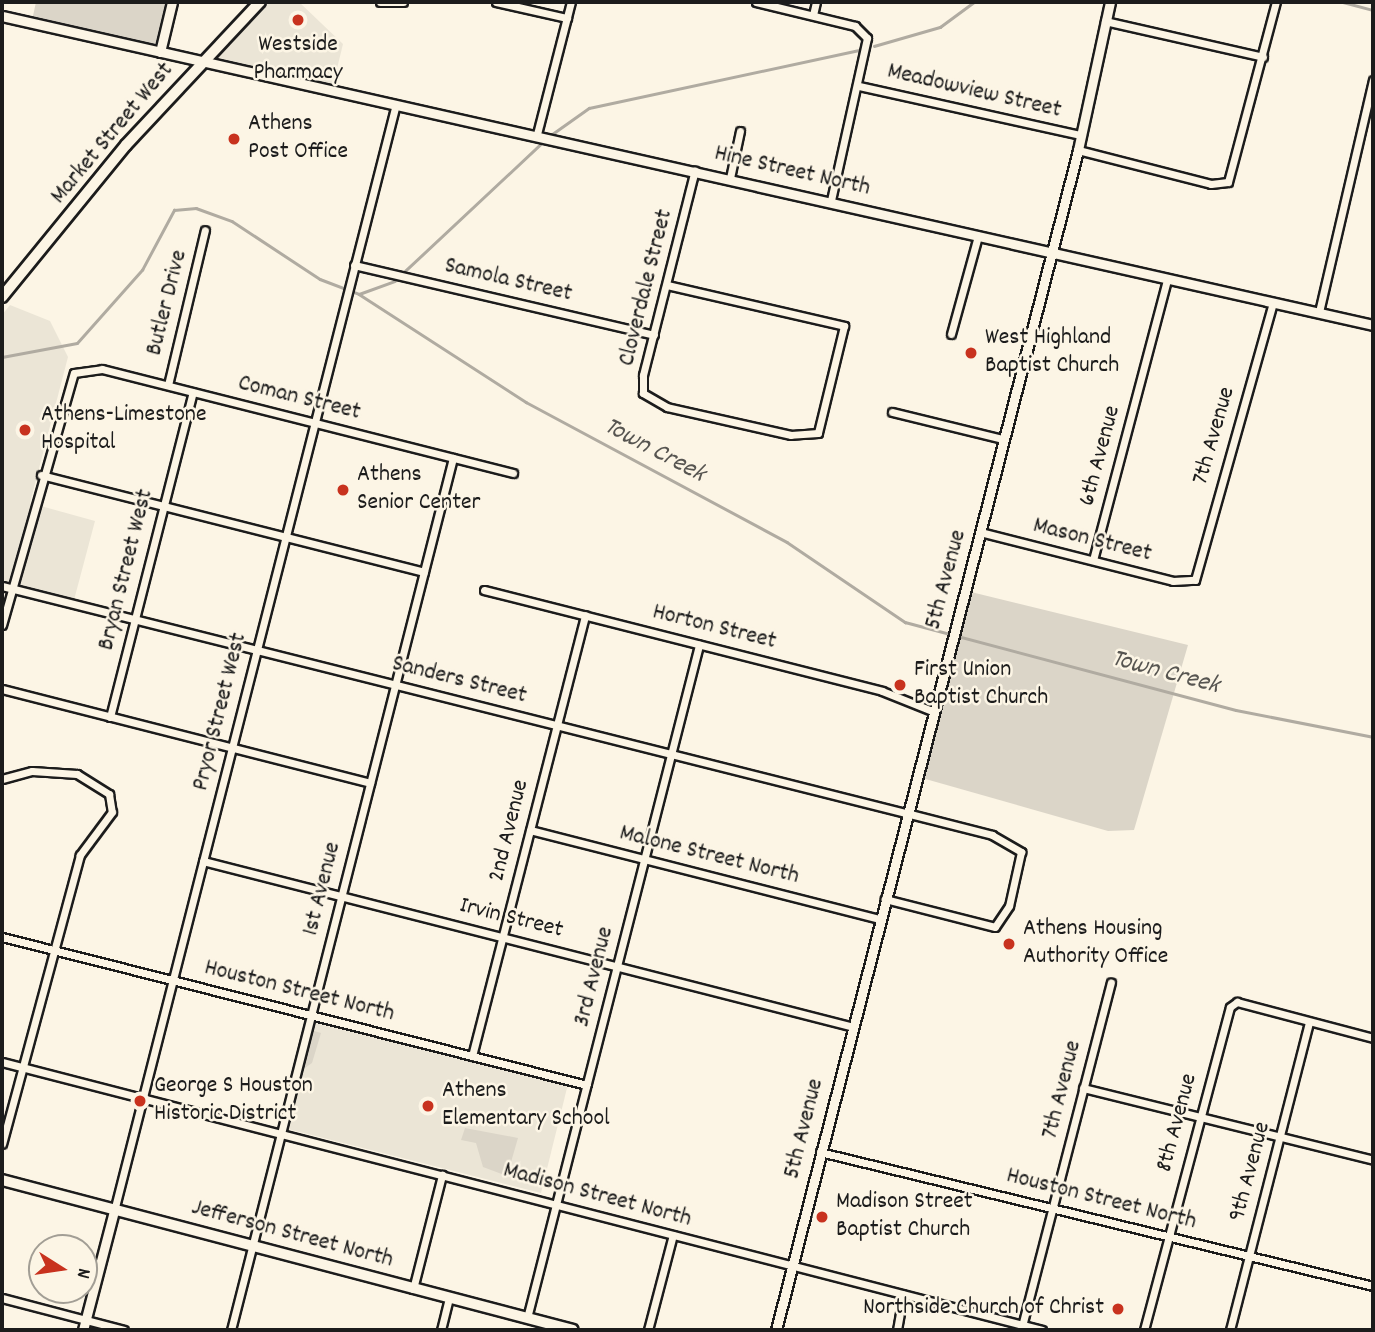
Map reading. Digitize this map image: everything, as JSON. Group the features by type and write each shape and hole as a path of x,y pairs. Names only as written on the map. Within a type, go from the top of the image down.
{"main road":[{"name":"Market Street West","path":"2,297 201,63 260,2"},
{"name":"Jefferson Street North","path":"2,1180 573,1330"}],"street":[{"path":"160,52 172,2"},
{"path":"380,2 403,2"},
{"path":"496,2 567,18"},
{"path":"537,134 571,2"},
{"path":"756,2 855,26 868,46 831,200"},
{"path":"813,15 816,2"},
{"name":"5th Avenue","path":"776,1330 849,1026 885,899 1078,150 1110,2"},
{"path":"1078,150 1211,184 1228,182 1276,2"},
{"name":"Hine Street North","path":"2,16 201,63 556,138 1373,325"},
{"path":"1105,21 1263,57"},
{"path":"1319,312 1373,80"},
{"name":"Meadowview Street","path":"859,86 1080,135"},
{"name":"Pryor Street West","path":"85,1325 396,104"},
{"path":"730,178 740,131"},
{"name":"Cloverdale Street","path":"667,285 835,321 846,335 823,425 809,437 662,405 643,393 654,335 695,170"},
{"name":"Butler Drive","path":"168,385 205,229"},
{"path":"951,334 978,236"},
{"name":"Samola Street","path":"354,265 654,335"},
{"name":"6th Avenue","path":"1093,560 1167,279"},
{"name":"7th Avenue","path":"1195,580 1273,303"},
{"name":"Coman Street","path":"41,475 74,373 102,369 513,474"},
{"name":"Bryan Street West","path":"110,717 193,392"},
{"path":"892,412 1003,439"},
{"name":"1st Avenue","path":"231,1330 453,458"},
{"path":"2,625 6,587 41,475 424,572"},
{"name":"Mason Street","path":"980,532 1173,581 1195,580"},
{"name":"Sanders Street","path":"6,587 906,813 1017,844 1018,870 1003,922 995,927 885,899"},
{"name":"Horton Street","path":"484,590 882,691 932,711"},
{"name":"2nd Avenue","path":"472,1056 585,615"},
{"name":"3rd Avenue","path":"527,1318 699,645"},
{"path":"2,689 370,783"},
{"path":"2,779 32,771 68,772 109,794 112,812 80,855 51,949 2,1144"},
{"name":"Malone Street North","path":"530,830 879,919"},
{"name":"Irvin Street","path":"203,860 849,1026"},
{"name":"Houston Street North","path":"2,937 587,1085"},
{"name":"7th Avenue","path":"1022,1328 1111,982"},
{"name":"8th Avenue","path":"1144,1330 1230,1007 1237,1002 1309,1023"},
{"path":"1309,1023 1373,1038"},
{"name":"9th Avenue","path":"1230,1330 1309,1023"},
{"path":"2,1062 21,1068"},
{"name":"Madison Street North","path":"21,1068 673,1234 791,1268 1022,1328 1042,1330"},
{"path":"1083,1088 1373,1160"},
{"name":"Houston Street North","path":"820,1152 1373,1286"},
{"path":"413,1289 442,1175"},
{"path":"648,1330 673,1234"},
{"path":"897,1330 903,1295"},
{"path":"2,1298 85,1325 124,1330"},
{"path":"441,1330 449,1298"}],"shaded area":[{"path":"36,2 166,2 155,46 33,16"},
{"path":"269,2 299,2 343,44 333,85 217,58"},
{"name":"Athens-Limestone Hospital","path":"10,305 50,321 68,357 30,503 95,521 74,600 2,581 2,315"},
{"path":"971,592 1188,645 1134,830 1108,831 922,778"},
{"name":"Athens Elementary School","path":"315,1023 568,1084 541,1193 288,1129"},
{"path":"314,1031 321,1033 312,1063 302,1070"},
{"path":"465,1128 518,1138 507,1176 483,1167 476,1143 461,1140"}],"waterway":[{"path":"874,46 940,27 974,2"},
{"path":"1343,2 1373,10"},
{"path":"548,137 589,108 860,50"},
{"path":"405,271 543,142"},
{"name":"Town Creek","path":"2,357 77,343 142,270 174,210 196,208 232,221 320,279 359,294 526,402 787,542 905,622 1236,710 1373,737"},
{"path":"359,294 395,281"}],"place":[{"name":"Westside Pharmacy","path":"298,20"},
{"name":"Athens Post Office","path":"234,139"},
{"name":"West Highland Baptist Church","path":"971,353"},
{"name":"Athens-Limestone Hospital","path":"25,430"},
{"name":"Athens Senior Center","path":"343,490"},
{"name":"First Union Baptist Church","path":"900,685"},
{"name":"Athens Housing Authority Office","path":"1009,944"},
{"name":"George S Houston Historic District","path":"140,1101"},
{"name":"Athens Elementary School","path":"428,1106"},
{"name":"Madison Street Baptist Church","path":"822,1217"},
{"name":"Northside Church of Christ","path":"1118,1309"}]}
